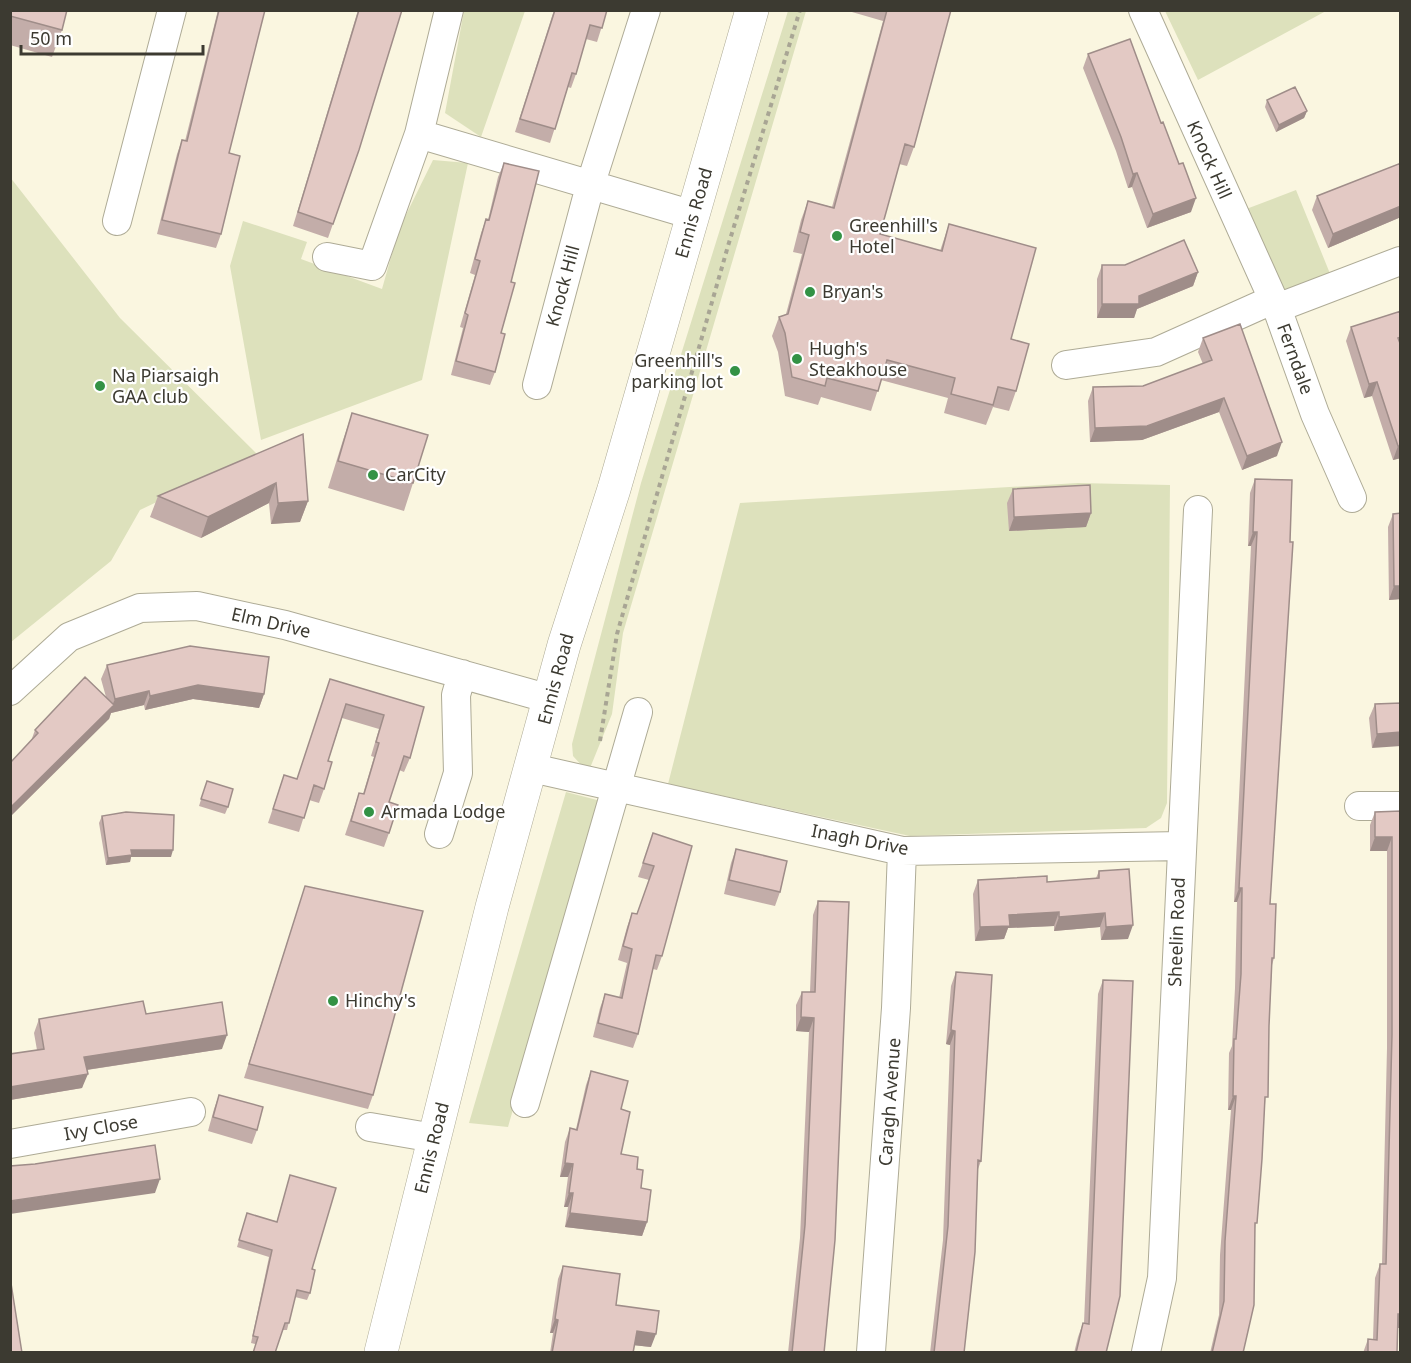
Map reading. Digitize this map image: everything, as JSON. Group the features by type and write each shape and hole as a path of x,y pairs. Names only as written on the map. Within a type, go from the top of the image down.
{"main road":[{"name":"Ennis Road","path":"381,1353 492,907 564,645 614,489 752,10"}],"street":[{"path":"117,221 172,10"},
{"path":"327,257 372,267 419,134 449,10"},
{"name":"Knock Hill","path":"537,385 590,186 646,10"},
{"name":"Knock Hill","path":"1143,10 1274,304"},
{"path":"419,134 693,215"},
{"name":"Ferndale","path":"1066,364 1156,352 1274,304 1401,261"},
{"name":"Ferndale","path":"1274,304 1316,414 1352,498"},
{"name":"Sheelin Road","path":"1146,1353 1162,1278 1180,846 1198,510"},
{"name":"Elm Drive","path":"10,691 69,637 140,608 197,606 285,625 550,699"},
{"path":"439,834 458,773 456,695 462,674"},
{"path":"525,1103 605,784 638,712"},
{"name":"Inagh Drive","path":"532,768 902,851 1180,846"},
{"path":"1359,806 1401,806"},
{"name":"Caragh Avenue","path":"871,1353 896,1008 902,851"},
{"name":"Ivy Close","path":"10,1144 191,1112"},
{"path":"370,1127 434,1138"}],"path":[{"path":"605,784 617,634 728,246 800,10"}],"green space":[{"path":"464,11 525,11 481,137 445,113"},
{"path":"788,11 806,11 623,633 612,714 590,768 584,768 573,756 572,744 641,483"},
{"path":"1165,11 1326,11 1198,80"},
{"path":"433,160 468,163 422,380 261,440 230,266 243,221 307,242 301,259 382,289 399,229"},
{"name":"Na Piarsaigh GAA club","path":"10,177 120,318 257,454 140,510 111,561 11,642"},
{"path":"1296,190 1331,276 1297,294 1278,290 1241,211"},
{"path":"1078,483 1170,485 1167,803 1161,818 1146,828 910,836 668,784 740,503"},
{"path":"566,792 601,801 508,1127 469,1123"}],"building":[{"path":"10,10 67,10 62,30 10,16"},
{"path":"219,10 265,10 229,153 240,156 221,234 162,220 182,140 187,141"},
{"path":"359,10 402,10 359,150 333,224 298,212"},
{"path":"555,10 607,10 602,28 590,25 576,74 572,73 555,129 520,119"},
{"name":"Greenhill's Hotel","path":"887,10 951,10 914,147 905,144 880,234 942,251 949,224 1036,248 1011,339 1029,344 1016,391 998,387 993,405 951,394 955,378 887,360 878,391 827,378 825,386 792,377 785,333 779,317 788,314 809,235 800,232 808,201 834,208"},
{"path":"1130,39 1161,123 1163,122 1179,164 1183,163 1196,198 1153,214 1137,173 1133,174 1088,54"},
{"path":"1295,87 1307,111 1279,125 1267,100"},
{"path":"504,163 539,171 511,282 515,283 501,333 505,334 495,372 456,361 468,315 465,313 480,261 475,259 486,219 489,220"},
{"path":"1401,163 1401,206 1333,234 1317,196"},
{"path":"1184,240 1198,272 1139,296 1139,304 1102,304 1102,265 1125,265"},
{"path":"1401,311 1401,337 1398,338 1401,346 1401,446 1398,446 1377,382 1369,384 1351,327"},
{"path":"1240,324 1282,442 1247,456 1224,398 1147,426 1095,428 1093,387 1143,386 1212,360 1203,338"},
{"path":"352,413 428,435 413,483 338,461"},
{"path":"303,434 308,501 278,503 276,483 208,517 158,496"},
{"path":"1255,479 1292,480 1290,542 1293,542 1270,904 1276,904 1269,1026 1268,1097 1265,1097 1257,1223 1255,1223 1254,1305 1243,1353 1212,1353 1224,1301 1225,1241 1236,1096 1233,1096 1234,1039 1236,1039 1241,974 1242,888 1239,888 1257,532 1253,532"},
{"path":"1090,485 1091,513 1014,517 1013,489"},
{"path":"1401,513 1401,586 1394,586 1393,514"},
{"path":"190,646 269,657 264,694 198,685 150,696 149,691 115,699 107,665"},
{"path":"85,677 114,705 10,808 10,763 38,733 35,730"},
{"path":"330,679 424,707 410,758 404,756 389,802 398,805 389,833 351,821 359,793 364,794 379,743 376,742 384,715 346,704 328,761 332,762 324,789 314,785 304,818 273,809 284,775 297,779"},
{"path":"1401,703 1401,732 1377,734 1375,704"},
{"path":"207,781 233,789 228,807 201,799"},
{"path":"1401,811 1401,1314 1398,1314 1397,1353 1368,1353 1368,1339 1377,1340 1380,1264 1386,1264 1392,1035 1392,837 1375,837 1375,812"},
{"path":"126,812 174,815 173,850 131,850 132,855 108,858 102,816"},
{"path":"653,833 692,846 662,956 656,955 638,1034 598,1023 605,994 622,998 632,949 623,946 632,913 637,914 654,866 643,863"},
{"path":"736,849 787,861 780,892 729,880"},
{"path":"1129,869 1133,925 1106,927 1105,913 1059,917 1059,912 1009,915 1010,926 980,927 978,880 1047,876 1047,882 1099,878 1099,871"},
{"name":"Hinchy's","path":"305,886 423,911 373,1095 249,1064"},
{"path":"818,901 849,902 835,1240 824,1353 792,1353 805,1225 814,1018 801,1017 802,992 815,992"},
{"path":"956,972 992,975 981,1161 978,1160 975,1252 964,1353 934,1353 948,1226 955,1031 951,1030"},
{"path":"1103,980 1133,981 1120,1296 1106,1353 1076,1353 1083,1323 1089,1324"},
{"path":"143,1001 146,1014 222,1002 227,1035 84,1057 88,1074 10,1087 10,1054 44,1049 39,1019"},
{"path":"591,1071 628,1081 621,1109 630,1112 621,1154 638,1157 637,1169 643,1170 641,1188 651,1190 647,1222 570,1213 573,1193 569,1193 573,1164 565,1163 570,1128 577,1130"},
{"path":"219,1095 263,1107 257,1130 213,1117"},
{"path":"155,1145 160,1179 10,1201 10,1166"},
{"path":"290,1175 336,1188 312,1269 315,1270 310,1293 297,1290 289,1323 285,1323 275,1353 253,1353 258,1337 253,1336 272,1250 239,1240 247,1213 277,1222"},
{"path":"563,1266 620,1274 616,1305 659,1311 656,1334 637,1331 633,1353 552,1353 558,1320 555,1319"},
{"path":"10,1277 22,1353 10,1353"}],"place":[{"name":"Greenhill's Hotel","path":"837,236"},
{"name":"Bryan's","path":"810,292"},
{"name":"Hugh's Steakhouse","path":"797,359"},
{"name":"Greenhill's parking lot","path":"735,371"},
{"name":"Na Piarsaigh GAA club","path":"100,386"},
{"name":"CarCity","path":"373,475"},
{"name":"Armada Lodge","path":"369,812"},
{"name":"Hinchy's","path":"333,1001"}]}
